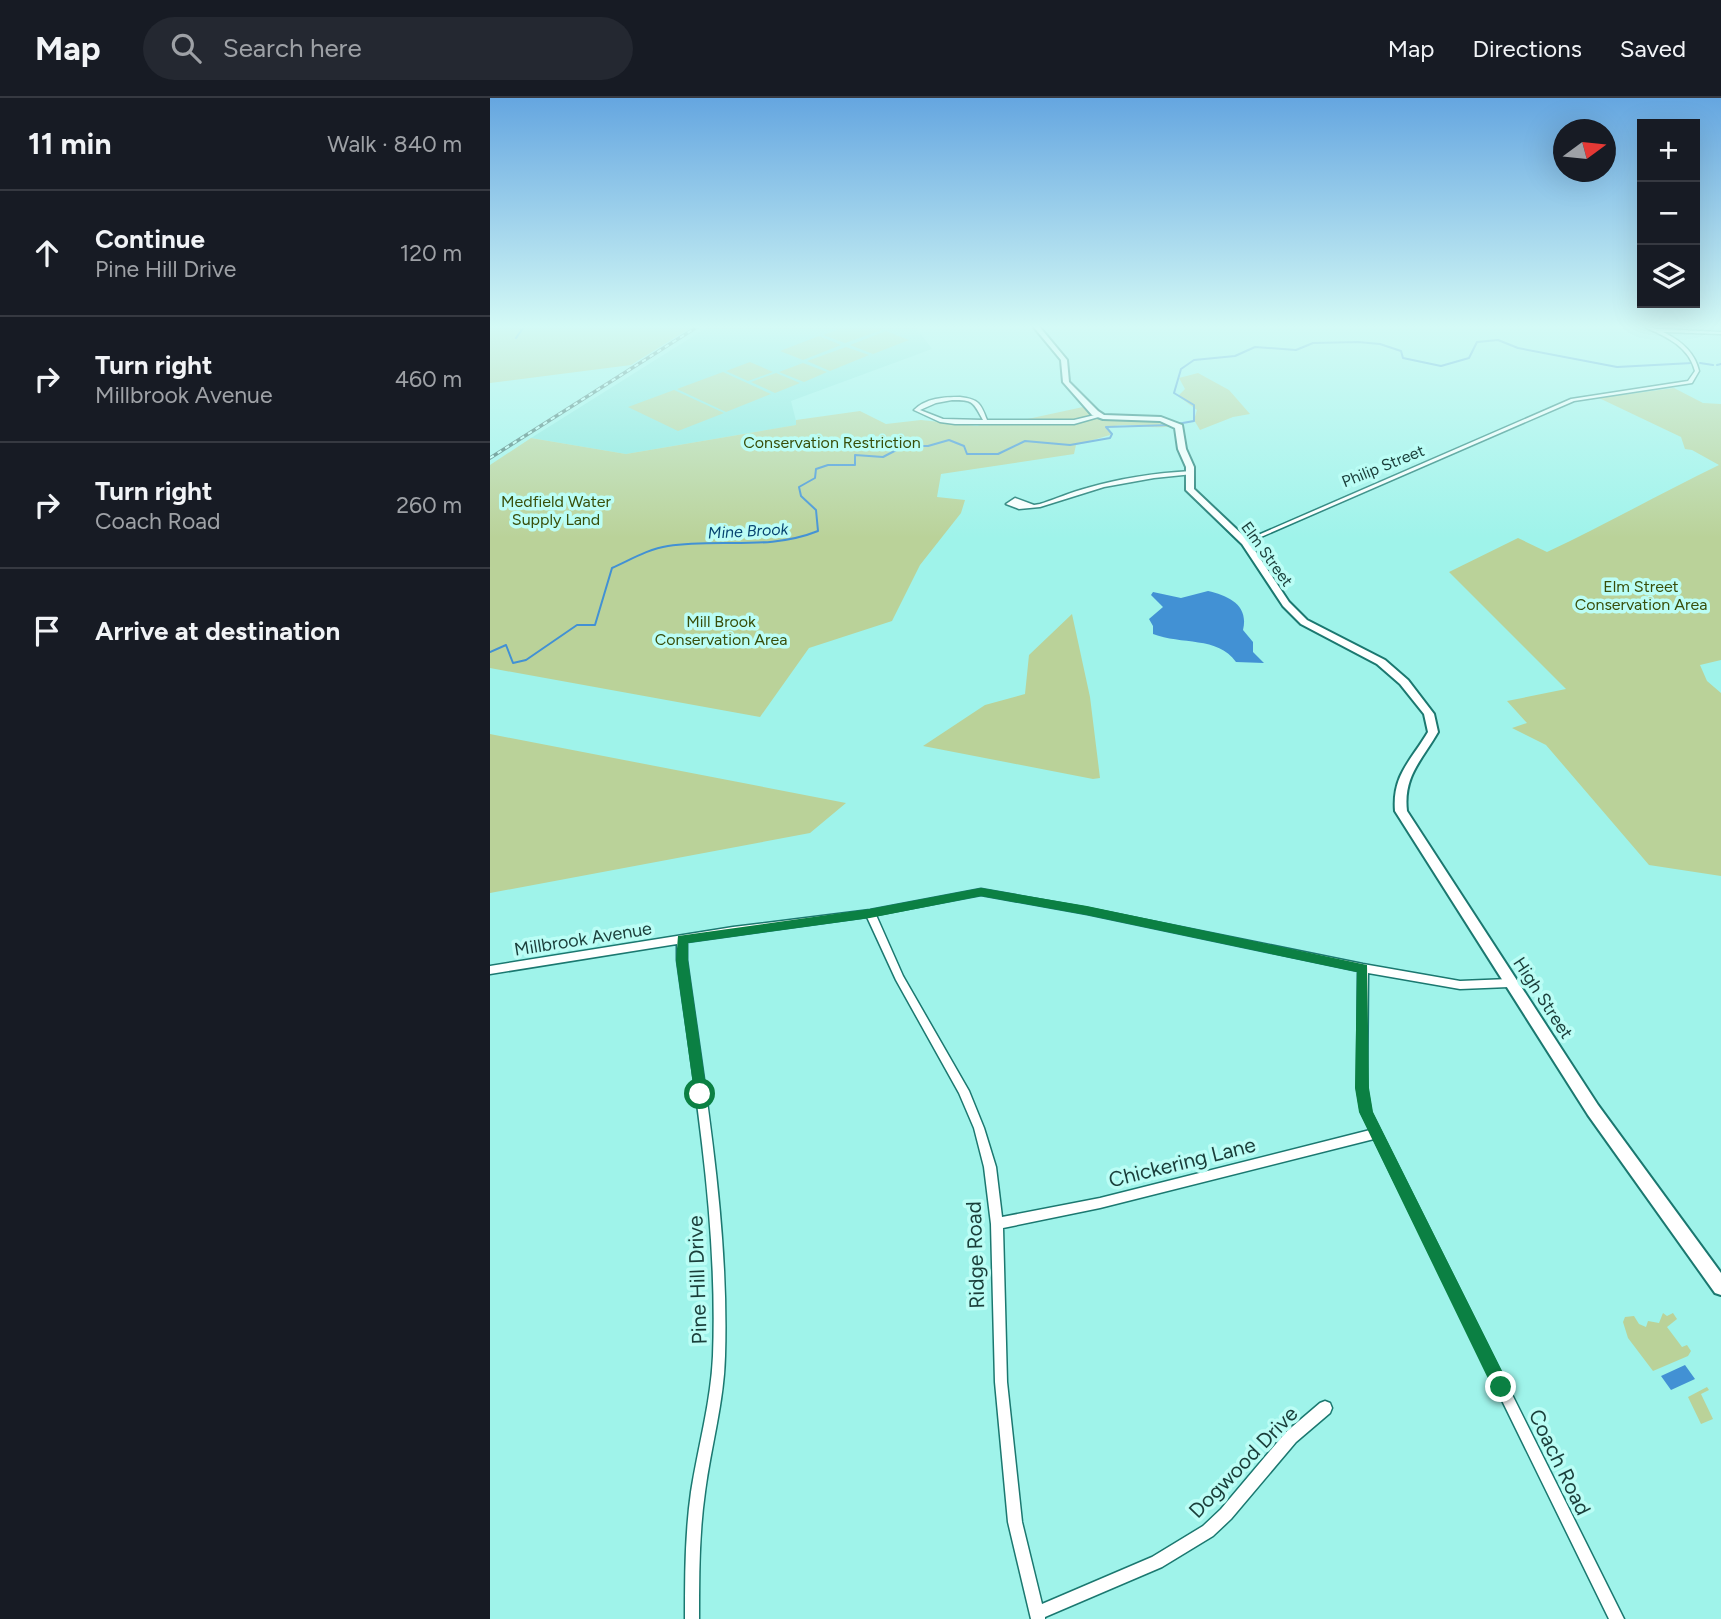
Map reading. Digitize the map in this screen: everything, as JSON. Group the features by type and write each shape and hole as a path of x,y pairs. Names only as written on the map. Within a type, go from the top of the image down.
{"street":[{"path":"1080,396 1099,416"},
{"name":"Philip Street","path":"1245,542 1573,400 1599,396"},
{"path":"985,420 978,404 971,400 931,403 921,405 917,410 942,421 1074,422 1099,416"},
{"name":"Elm Street","path":"1099,416 1156,419 1175,424 1181,432 1182,449 1191,473 1189,490 1245,542 1295,613 1304,622 1389,668 1430,716"},
{"path":"1031,505 1056,503 1097,487 1191,473"},
{"name":"High Street","path":"1430,716 1433,732 1404,777 1398,794 1401,811 1593,1110 1721,1287"},
{"name":"Millbrook Avenue","path":"490,970 682,939 870,913 981,892 1460,985 1509,983"},
{"name":"Ridge Road","path":"870,913 899,977 964,1091 979,1128 990,1167 997,1224 1001,1382 1015,1522 1037,1616"},
{"name":"Pine Hill Drive","path":"682,939 682,961 718,1249 719,1357 716,1391 696,1506 692,1559 692,1619"},
{"name":"Coach Road","path":"1363,968 1362,1088 1366,1112 1617,1619"},
{"name":"Chickering Lane","path":"997,1224 1100,1203 1375,1134"},
{"name":"Dogwood Drive","path":"1037,1616 1157,1563 1208,1531 1292,1437 1325,1408"}],"shaded area":[{"path":"598,396 805,396 791,401 797,425 626,454 531,438"}],"green space":[{"path":"658,396 687,396 724,413 678,431 628,407"},
{"path":"692,396 766,396 726,412"},
{"path":"1178,396 1234,396 1250,414 1233,417 1200,430 1194,420 1197,410"},
{"name":"Elm Street Conservation Area","path":"1689,396 1703,403 1721,404 1721,660 1700,665 1707,681 1721,693 1721,876 1649,865 1546,745 1512,728 1527,723 1507,701 1566,689 1449,572 1518,538 1547,552 1719,465 1685,449 1681,437 1599,398"},
{"path":"1083,407 1104,418 1148,421 1171,426 1115,426 1108,428 1112,433 1110,435 1076,445 1074,454 941,474 937,497 965,500 961,513 920,565 892,621 809,648 760,717 490,668 490,465 531,438 626,454 796,425 796,420 860,411 886,424 921,420 977,426 992,422 1009,423"},
{"path":"1072,614 1090,697 1100,778 1093,779 923,746 985,705 1025,694 1029,655"},
{"path":"490,734 846,803 810,833 490,893"},
{"path":"1663,1313 1667,1316 1673,1313 1677,1319 1667,1327 1682,1347 1687,1345 1691,1351 1688,1356 1653,1371 1628,1338 1623,1322 1625,1317 1634,1316 1639,1324 1646,1327 1648,1321 1659,1323"},
{"path":"1707,1387 1709,1390 1701,1394 1713,1419 1701,1424 1688,1397"}],"water":[{"path":"1208,591 1230,599 1240,608 1244,621 1243,630 1253,642 1253,652 1264,663 1236,662 1219,648 1153,634 1149,619 1163,607 1151,595 1153,592 1181,598"},
{"path":"1685,1365 1695,1379 1671,1390 1661,1376"}],"waterway":[{"name":"Mine Brook","path":"1177,424 1194,421 1194,405 1179,396"},
{"name":"Mine Brook","path":"490,652 506,645 513,663 526,660 577,625 595,625 612,568 646,552 687,544 781,541 818,531 816,510 801,496 799,487 815,478 816,469 828,465 855,465 855,455 883,457 904,446 928,446 949,440 964,446 967,454 998,454 1025,441 1070,445 1110,438 1112,434 1106,427 1171,425"}],"railway":[{"path":"490,458 588,396"}],"route":[{"path":"700,1094 682,961 682,939 870,913 981,892 1363,968 1362,1088 1366,1112 1501,1387"}],"park label":[{"name":"Conservation Restriction","path":"832,442"},
{"name":"Medfield Water Supply Land","path":"556,510"},
{"name":"Mill Brook Conservation Area","path":"721,630"}]}
